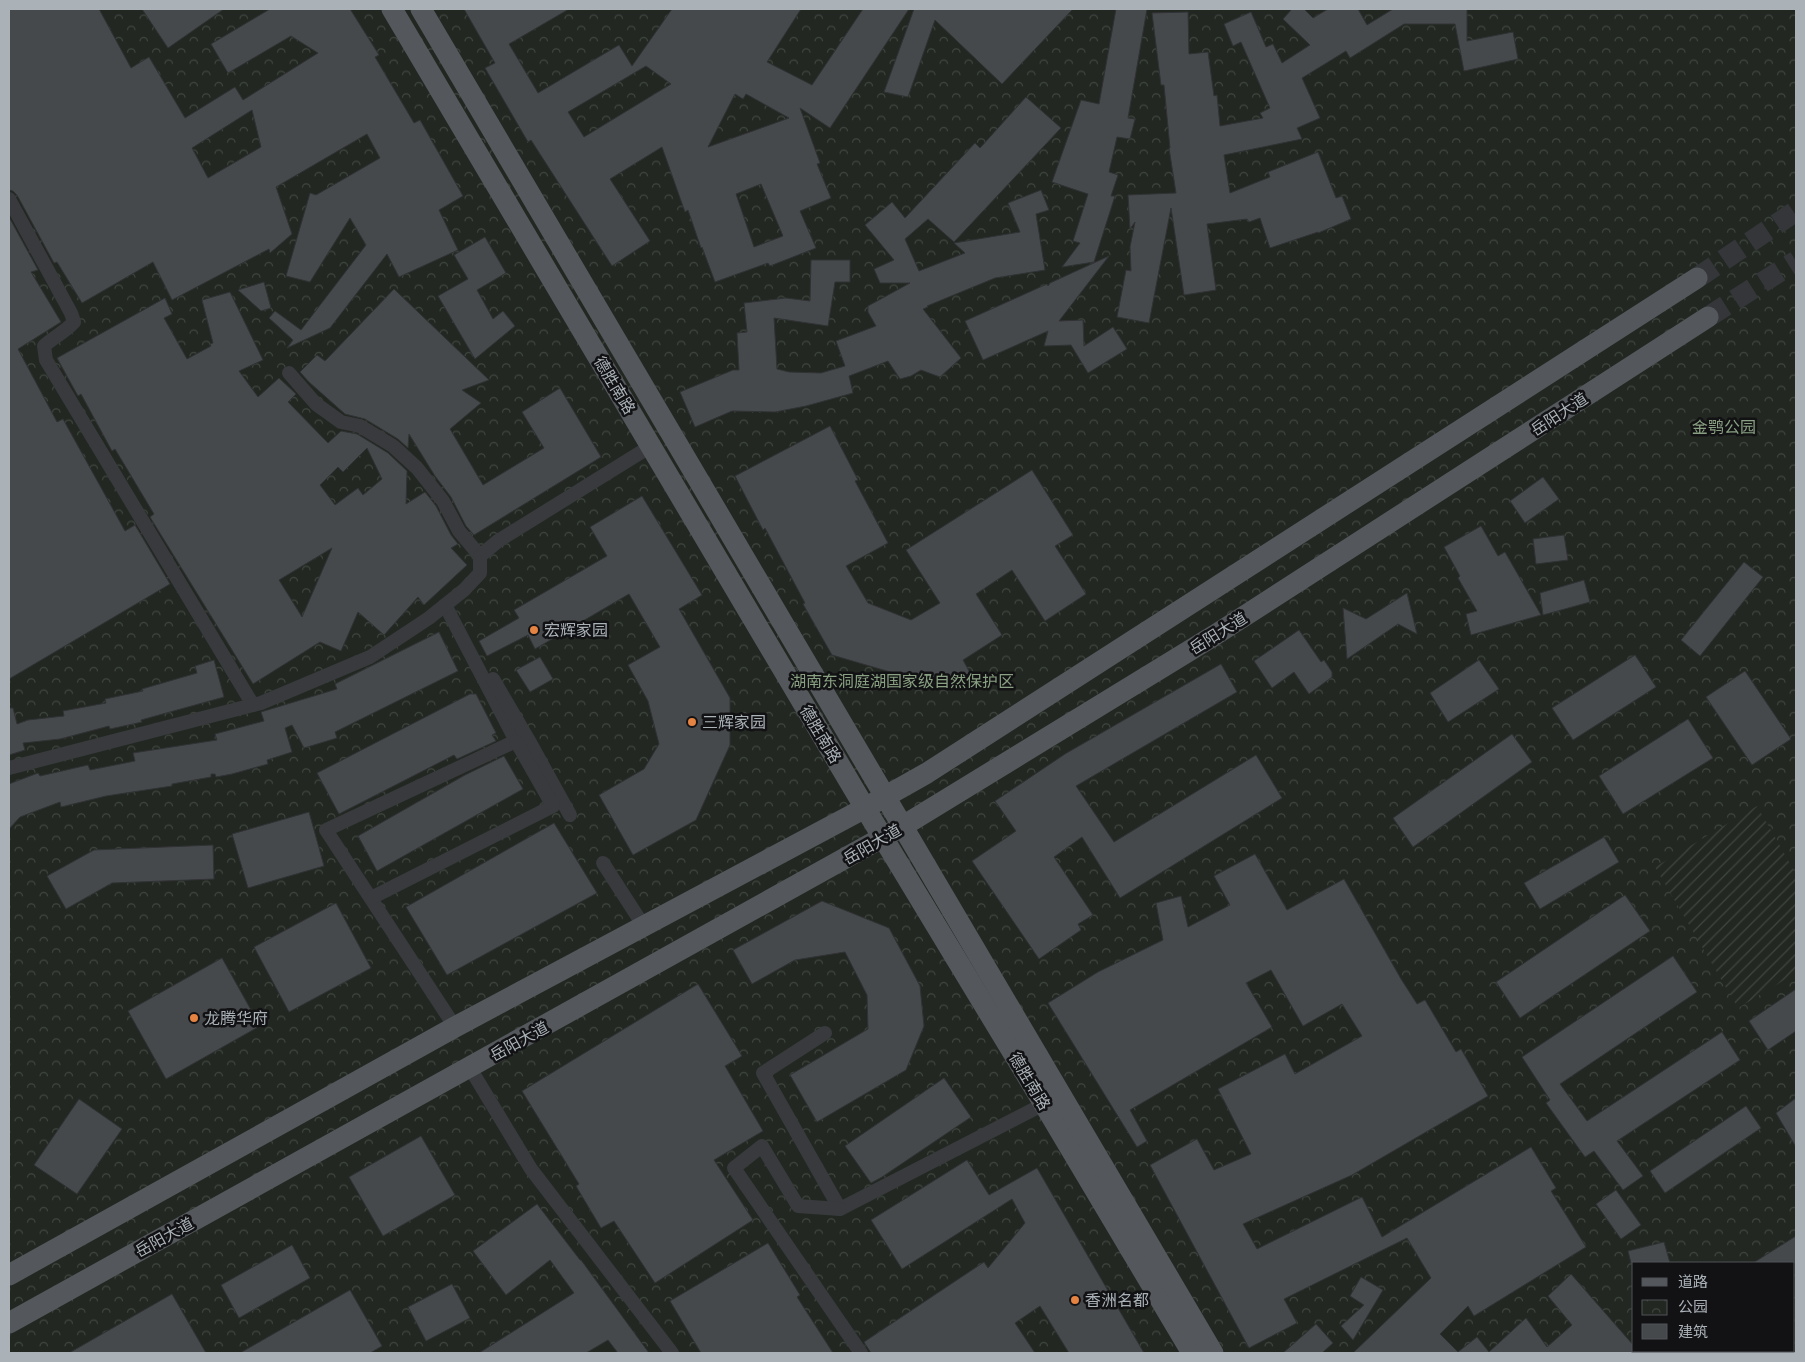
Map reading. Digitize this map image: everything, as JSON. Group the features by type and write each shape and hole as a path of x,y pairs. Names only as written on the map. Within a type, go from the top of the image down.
{"main road":[{"name":"德胜南路","path":"392,9 865,808 1192,1353"},
{"name":"德胜南路","path":"421,9 1213,1353"},
{"path":"9,1275 455,1027 927,773 1697,278"},
{"name":"岳阳大道","path":"9,1323 883,838 1215,635 1708,317"}],"street":[{"path":"9,199 71,313 74,322 44,346 46,360 253,705"},
{"path":"9,768 253,705 370,657 429,618 464,590 480,573 480,556 459,531 442,501 417,468 393,446 360,426 341,422 316,404 289,373"},
{"path":"480,556 498,540 651,446"},
{"path":"371,898 553,806 516,742 445,605"},
{"path":"445,605 464,629 570,815"},
{"path":"455,1027 326,830 516,742"},
{"path":"603,863 643,925"},
{"path":"825,1033 763,1073 840,1209"},
{"path":"470,1068 531,1169 672,1353"},
{"path":"861,1353 734,1168 762,1146 798,1206 840,1209 1044,1104"}],"green space":[{"name":"湖南东洞庭湖国家级自然保护区","path":"9,9 1796,9 1796,1353 9,1353"},
{"path":"1757,806 1796,874 1796,973 1738,1008 1655,867"}],"building":[{"path":"9,9 99,9 131,68 149,57 185,118 235,87 243,100 318,53 291,36 228,73 211,44 270,9 350,9 379,55 375,57 414,123 420,120 463,196 439,210 458,250 399,277 387,254 330,328 287,348 293,340 269,318 275,311 301,330 366,245 350,218 310,282 286,276 310,193 316,195 380,158 367,134 276,187 292,234 270,253 269,249 172,300 153,262 82,303 57,262 54,263 17,195 9,190","holes":["252,110 261,147 208,178 192,148"]},
{"path":"142,9 224,9 168,48"},
{"path":"464,9 569,9 509,44 538,93 619,45 632,66 672,9 801,9 767,62 812,85 863,9 909,9 830,128 800,108 820,163 817,164 831,198 800,211 816,248 770,266 768,263 715,282 688,210 685,212 662,147 610,179 650,241 612,266 531,140 528,142 485,68 495,63","holes":["646,66 671,84 584,137 568,112","735,94 743,99 746,94 789,118 708,147","761,184 783,236 754,247 736,194"]},
{"path":"914,9 1073,9 1002,84 935,20 908,97 884,92"},
{"path":"1116,9 1147,9 1128,118 1135,119 1130,139 1117,137 1109,172 1118,175 1111,196 1115,196 1094,262 1062,267 1080,243 1073,241 1088,194 1052,182 1081,100 1099,104"},
{"path":"1292,9 1304,9 1313,18 1328,9 1358,9 1367,25 1393,9 1467,9 1467,41 1513,32 1518,59 1464,71 1455,24 1404,24 1350,58 1346,51 1302,78 1320,118 1297,128 1302,139 1224,155 1230,193 1270,177 1268,172 1318,152 1336,198 1342,196 1351,219 1318,233 1270,248 1260,218 1249,222 1247,219 1207,224 1216,290 1184,295 1171,208 1149,323 1117,317 1126,270 1131,271 1130,247 1135,222 1130,229 1128,195 1176,193 1169,148 1164,85 1161,85 1152,13 1188,12 1189,54 1208,52 1214,96 1217,95 1220,126 1263,118 1260,113 1270,108 1241,42 1233,46 1224,24 1251,12 1266,47 1273,44 1282,63 1310,45 1283,19"},
{"path":"1026,97 1061,128 954,242 928,219 905,239 919,271 965,253 954,243 1020,232 1008,203 1041,190 1049,210 1036,214 1045,270 995,278 923,309 961,358 940,377 921,370 911,376 900,379 888,361 849,376 853,393 806,406 775,412 732,411 695,427 680,392 733,370 739,370 737,333 747,332 744,303 786,298 810,301 811,260 850,260 850,282 835,282 828,326 774,318 777,369 789,372 821,373 845,366 836,341 876,326 868,312 868,306 910,283 880,283 874,269 894,260 865,225 892,202 905,218 975,143 980,148"},
{"path":"9,217 38,270 31,272 61,322 18,349 57,422 63,419 125,531 135,525 170,584 9,679"},
{"path":"485,237 506,273 477,290 493,319 503,311 515,326 475,359 438,296 468,279 454,255"},
{"path":"1109,256 1059,321 1083,320 1084,346 1113,327 1127,349 1088,373 1071,345 1044,346 1048,331 983,360 965,321 1047,284 1048,286 1050,283"},
{"path":"264,282 271,308 261,311 238,290"},
{"path":"394,289 489,380 462,390 481,403 450,429 483,485 544,448 522,412 560,388 601,457 474,535 466,526 451,497 435,476 409,434 408,448 398,439 365,419 345,414 300,372 317,355 325,361"},
{"path":"230,292 263,360 239,371 258,397 279,378 296,394 288,402 328,443 341,431 357,434 388,453 407,471 406,504 425,492 436,506 451,535 458,544 451,548 467,565 424,605 418,597 384,635 358,612 341,651 320,642 253,684 150,517 154,514 115,449 112,451 81,394 78,396 57,358 165,298 172,314 164,318 187,359 211,346 210,344 213,343 202,300","holes":["367,448 382,479 363,495 358,488 335,505 320,485 338,467 343,472","332,548 302,617 279,580"]},
{"path":"830,426 858,480 855,481 888,543 846,566 868,603 911,620 940,603 906,550 1032,470 1073,535 1055,546 1086,594 1045,621 1012,570 976,594 1002,635 963,660 970,673 945,688 832,655 803,604 805,603 765,528 763,530 735,476"},
{"path":"1543,477 1559,499 1525,523 1510,501"},
{"path":"642,496 702,595 679,609 730,698 730,745 696,820 633,855 599,795 644,769 659,744 648,701 628,665 660,647 629,594 535,649 528,635 487,656 479,641 519,618 514,610 607,556 590,527"},
{"path":"1481,526 1498,556 1505,552 1541,615 1471,635 1466,614 1477,611 1458,578 1460,576 1444,547"},
{"path":"1564,535 1568,560 1536,564 1533,539"},
{"path":"1744,562 1763,577 1700,656 1681,640"},
{"path":"1584,580 1590,602 1543,615 1540,593"},
{"path":"1407,593 1417,634 1398,624 1347,659 1343,608 1366,619"},
{"path":"1299,630 1321,662 1324,660 1332,672 1332,677 1309,694 1294,672 1272,688 1254,661"},
{"path":"439,632 458,671 335,732 337,738 304,748 292,725 285,728 292,752 267,760 268,764 232,774 216,777 215,774 211,774 211,777 172,784 172,786 106,796 61,807 60,802 20,817 9,829 9,784 38,773 40,776 88,765 90,770 135,761 133,753 217,740 215,734 264,721 261,712 337,689 335,684"},
{"path":"1635,655 1656,687 1573,740 1552,708"},
{"path":"540,657 553,679 530,692 516,670"},
{"path":"214,660 224,697 141,720 142,722 110,729 109,726 60,739 23,743 25,750 9,755 9,708 13,708 17,724 28,720 64,716 63,711 106,703 105,699 143,691 142,689 197,673 195,666"},
{"path":"1479,660 1499,689 1448,722 1430,693"},
{"path":"1221,664 1237,692 1076,786 1114,842 1256,755 1282,798 1120,898 1082,837 1054,857 1093,915 1078,924 1081,930 1039,959 972,861 1016,831 995,801 1065,754"},
{"path":"1745,671 1791,739 1752,765 1706,697"},
{"path":"470,694 476,694 496,733 492,735 496,741 457,759 454,755 339,814 317,773"},
{"path":"1688,719 1713,758 1623,814 1599,776"},
{"path":"1512,734 1532,762 1413,847 1393,818"},
{"path":"504,756 523,789 377,871 358,836 465,775"},
{"path":"309,812 324,866 248,888 232,834"},
{"path":"554,823 597,893 447,975 406,907"},
{"path":"1604,837 1619,862 1540,909 1524,883"},
{"path":"213,845 214,879 112,883 66,909 47,876 94,850"},
{"path":"1255,854 1287,910 1344,879 1417,1004 1425,1000 1456,1052 1461,1049 1488,1096 1352,1175 1243,1224 1257,1249 1362,1197 1382,1237 1531,1147 1556,1188 1551,1191 1586,1247 1474,1316 1468,1306 1440,1334 1458,1352 1477,1337 1489,1352 1526,1318 1547,1347 1572,1325 1548,1296 1571,1274 1632,1344 1632,1352 1640,1353 1353,1353 1431,1278 1407,1238 1284,1299 1297,1323 1249,1348 1150,1165 1197,1139 1214,1170 1251,1154 1218,1089 1285,1054 1295,1074 1362,1036 1342,1004 1303,1026 1271,970 1246,983 1272,1027 1130,1110 1147,1141 1137,1147 1048,1003 1098,972 1163,940 1156,903 1181,896 1188,927 1230,905 1214,876"},
{"path":"1625,895 1650,931 1520,1018 1496,982"},
{"path":"822,901 889,928 920,986 924,1026 906,1070 817,1122 790,1075 868,1029 867,995 845,952 795,960 752,984 733,950"},
{"path":"336,903 371,968 289,1012 254,947"},
{"path":"1673,956 1697,992 1560,1084 1587,1121 1722,1032 1740,1060 1617,1141 1643,1176 1623,1190 1594,1151 1585,1157 1546,1103 1550,1100 1522,1057"},
{"name":"龙腾华府","path":"222,958 260,1026 166,1079 128,1011"},
{"path":"698,984 742,1056 725,1066 763,1131 714,1160 753,1220 655,1283 614,1221 601,1228 576,1186 579,1184 522,1091"},
{"path":"1796,989 1796,1031 1768,1050 1749,1021"},
{"path":"944,1078 971,1117 871,1183 845,1146"},
{"path":"1796,1098 1796,1147 1776,1113"},
{"path":"79,1099 122,1129 77,1194 34,1165"},
{"path":"1746,1106 1761,1128 1665,1193 1650,1171"},
{"path":"421,1136 455,1195 383,1236 349,1177"},
{"path":"967,1160 989,1195 1037,1168 1144,1353 1069,1353 1040,1306 1015,1323 1035,1353 871,1353 864,1342 984,1262 988,1268 1025,1223 1012,1199 902,1269 871,1220"},
{"path":"1616,1190 1641,1225 1621,1239 1596,1204"},
{"path":"537,1204 581,1260 649,1353 618,1353 608,1340 586,1353 479,1353 574,1293 550,1260 506,1295 473,1251"},
{"path":"1796,1236 1796,1263 1755,1262"},
{"path":"1664,1242 1670,1262 1631,1263 1628,1251"},
{"path":"768,1243 800,1295 797,1297 833,1353 701,1353 670,1301"},
{"path":"292,1245 310,1278 239,1318 221,1285"},
{"path":"1361,1277 1383,1290 1353,1340 1341,1326 1364,1305 1350,1296"},
{"path":"452,1284 470,1318 426,1341 408,1307"},
{"path":"350,1290 382,1346 370,1353 240,1353"},
{"path":"172,1294 206,1353 69,1353"},
{"path":"1316,1324 1333,1343 1322,1353 1283,1353"}],"tunnel":[{"path":"1697,278 1796,211"},
{"path":"1708,317 1796,261"}],"place":[{"name":"宏辉家园","path":"534,630"},
{"name":"三辉家园","path":"692,722"},
{"name":"龙腾华府","path":"194,1018"},
{"name":"香洲名都","path":"1075,1300"}],"park label":[{"name":"金鹗公园","path":"1724,427"}]}
